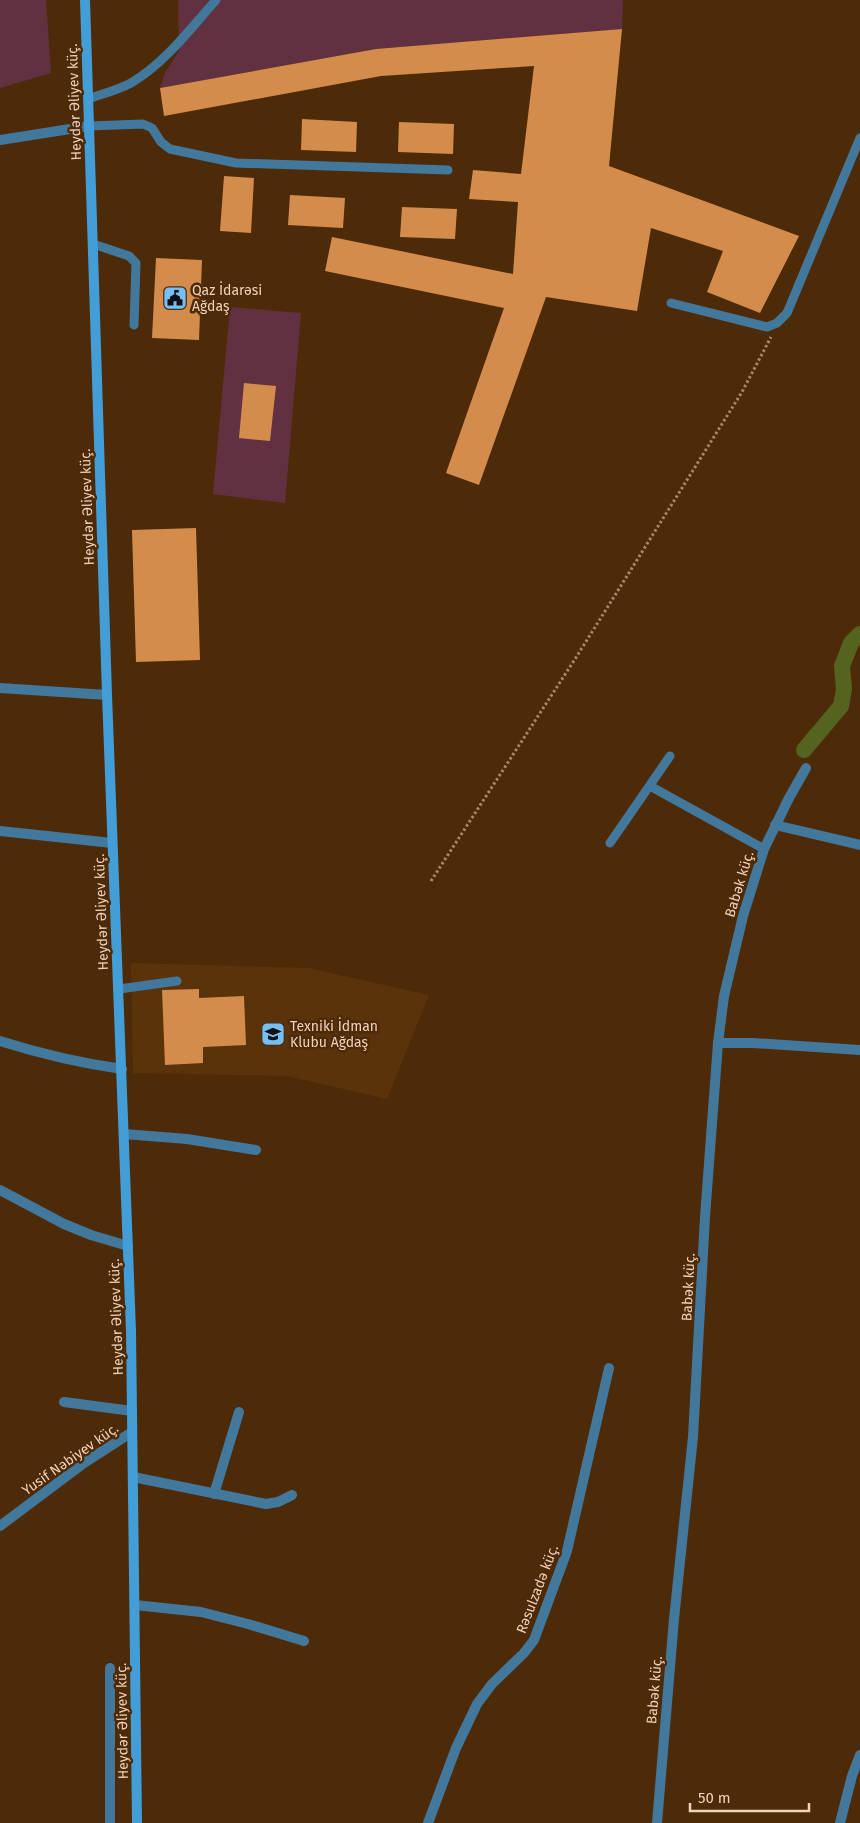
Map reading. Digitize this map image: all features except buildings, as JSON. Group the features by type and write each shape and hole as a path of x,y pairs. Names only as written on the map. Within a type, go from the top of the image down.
{"main road":[{"name":"Heydər Əliyev küç.","path":"85,0 112,843 128,1246 137,1823"}],"street":[{"path":"0,140 89,126"},
{"path":"0,688 107,694"},
{"name":"Babək küç.","path":"657,1823 674,1619 693,1437 705,1217 718,1044 724,996 743,916 764,849 788,798 806,768"},
{"path":"775,825 860,844"},
{"path":"0,831 112,843"},
{"path":"0,1041 41,1054 79,1063 122,1069"},
{"path":"718,1044 753,1043 860,1050"},
{"path":"124,1134 187,1139 256,1150"},
{"path":"0,1190 64,1224 90,1235 128,1246"},
{"name":"Rəsulzadə küç.","path":"428,1823 456,1748 477,1704 492,1684 524,1653 534,1640 567,1551 609,1368"},
{"path":"64,1402 132,1411"},
{"path":"214,1494 240,1412"},
{"name":"Yusif Nəbiyev küç.","path":"0,1526 84,1463 132,1432"},
{"path":"133,1477 266,1504 278,1502 292,1495"},
{"path":"135,1605 201,1612 304,1641"},
{"path":"110,1668 110,1823"},
{"path":"840,1823 852,1776 860,1755"}],"lane":[{"path":"88,99 130,83 149,71 167,55 216,0"},
{"path":"89,126 143,124 152,128 161,142 170,149 236,163 448,170"},
{"path":"671,303 767,327 777,323 787,314 860,138"},
{"path":"92,244 129,256 136,263 134,325"},
{"path":"610,843 670,756"},
{"path":"650,786 764,849"},
{"path":"119,989 177,982"}],"path":[{"path":"431,881 577,656 737,400 767,346 777,323"}],"shaded area":[{"path":"0,0 46,0 51,73 0,88"},
{"path":"178,0 623,0 622,29 376,49 160,88 165,73 179,51"},
{"path":"230,307 301,313 285,503 213,494"},
{"name":"Texniki İdman Klubu Ağdaş","path":"131,963 308,968 429,995 387,1099 287,1076 133,1073"}],"waterway":[{"path":"804,750 841,706 844,689 842,666 851,643 860,634"}],"place":[{"name":"Qaz İdarəsi Ağdaş","path":"175,298"},
{"name":"Texniki İdman Klubu Ağdaş","path":"273,1034"}]}
